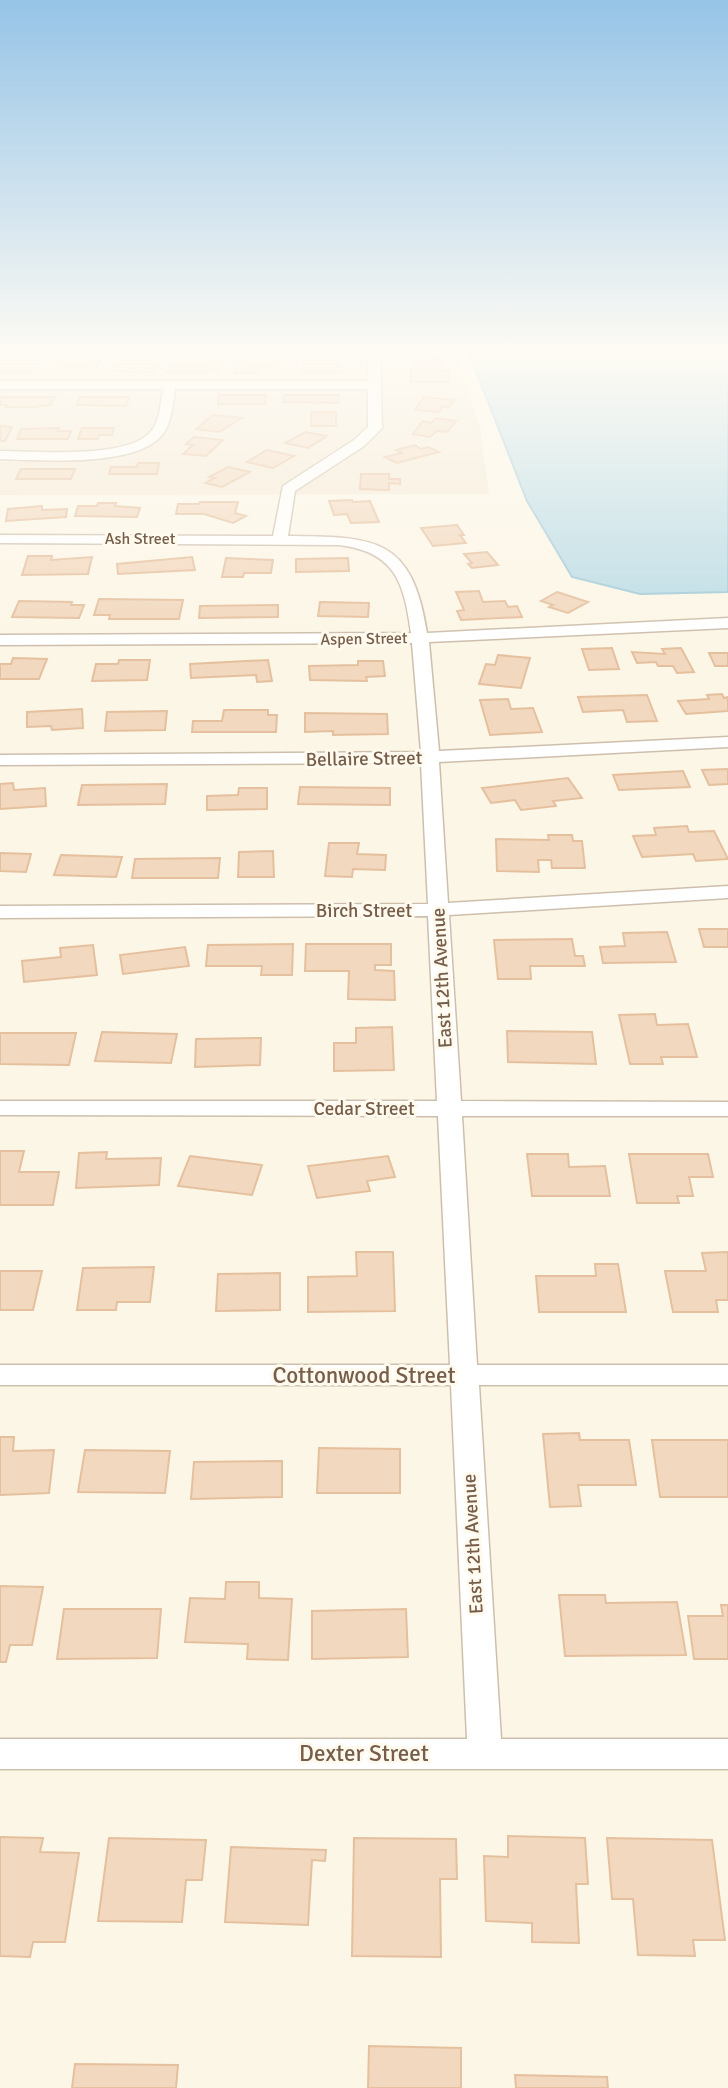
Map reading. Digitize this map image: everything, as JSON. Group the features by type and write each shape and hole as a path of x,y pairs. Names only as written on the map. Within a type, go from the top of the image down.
{"street":[{"path":"0,455 93,454 129,448"},
{"path":"280,539 288,489 351,448"},
{"name":"Ash Street","path":"0,539 280,539"},
{"name":"East 12th Avenue","path":"280,539 354,542 386,554 398,567 405,582 419,639 430,758 485,1753"},
{"name":"Aspen Street","path":"0,640 419,639 728,624"},
{"name":"Bellaire Street","path":"0,760 430,758 728,742"},
{"name":"Birch Street","path":"0,912 439,910 728,892"},
{"name":"Cedar Street","path":"0,1108 728,1109"},
{"name":"Cottonwood Street","path":"0,1375 728,1375"},
{"name":"Dexter Street","path":"0,1754 728,1754"}],"shaded area":[{"path":"0,448 483,448 489,494 0,495"}],"water":[{"path":"506,448 728,448 728,592 640,594 572,577 527,501"}],"building":[{"path":"189,448 214,448 206,456 183,454"},
{"path":"431,448 439,452 397,463 385,457 402,453 396,450"},
{"path":"267,450 294,456 273,468 247,462"},
{"path":"138,463 159,463 157,474 109,474 111,467 137,467"},
{"path":"228,467 250,472 222,487 205,483 215,478 209,477"},
{"path":"21,469 75,469 71,479 16,479"},
{"path":"361,474 389,474 389,479 400,479 400,484 389,483 389,490 360,489"},
{"path":"329,501 370,501 379,522 351,523 347,514 334,515"},
{"path":"238,502 235,513 246,516 233,523 204,514 176,514 178,504"},
{"path":"98,503 116,503 115,506 140,508 137,517 75,516 78,506 97,506"},
{"path":"42,506 42,510 67,509 66,517 6,521 8,509"},
{"path":"457,525 466,543 433,546 421,528"},
{"path":"487,552 498,565 472,568 468,564 472,563 464,554"},
{"path":"28,556 52,556 51,560 92,557 88,574 22,575"},
{"path":"192,557 195,570 118,574 117,564"},
{"path":"226,558 273,560 271,573 244,573 243,577 222,577"},
{"path":"348,558 349,571 296,572 296,559"},
{"path":"479,591 483,602 505,601 508,607 517,606 522,617 461,620 457,611 464,610 456,592"},
{"path":"557,592 588,602 568,613 549,607 553,605 541,601"},
{"path":"99,599 183,600 179,619 109,619 110,615 94,615"},
{"path":"19,601 72,602 71,605 84,605 79,618 12,617"},
{"path":"320,602 369,603 368,617 318,616"},
{"path":"278,605 278,617 199,618 200,606"},
{"path":"612,648 619,669 589,670 582,649"},
{"path":"681,648 694,672 677,673 673,666 658,666 656,662 637,663 632,652 665,654 662,649"},
{"path":"709,653 728,653 728,666 715,666"},
{"path":"498,655 530,658 521,688 479,684 486,664 495,665"},
{"path":"13,658 47,659 39,679 0,679 0,664 11,664"},
{"path":"119,660 150,660 147,680 92,681 96,664 118,664"},
{"path":"268,660 272,681 257,682 256,675 191,678 190,664"},
{"path":"358,661 383,661 385,676 366,677 367,681 310,680 309,666 358,665"},
{"path":"722,694 724,698 728,697 728,711 686,714 678,701 709,699 707,695"},
{"path":"647,695 657,721 627,722 623,710 583,712 578,697"},
{"path":"508,699 511,709 533,708 542,732 490,735 480,700"},
{"path":"82,709 83,728 52,730 51,726 27,727 27,712"},
{"path":"224,710 268,710 268,715 277,715 276,732 192,732 193,721 222,721"},
{"path":"167,711 165,730 105,731 107,712"},
{"path":"305,713 387,714 388,734 333,735 333,731 305,732"},
{"path":"728,769 728,784 709,785 702,770"},
{"path":"683,771 690,787 619,790 613,775"},
{"path":"568,778 582,798 553,801 556,806 521,810 515,800 491,803 482,788"},
{"path":"13,783 14,790 45,788 46,806 0,809 0,784"},
{"path":"167,784 165,804 78,805 82,785"},
{"path":"300,787 390,788 390,805 298,804"},
{"path":"239,788 267,788 267,809 207,810 207,796 238,795"},
{"path":"687,826 689,832 714,831 728,859 696,861 693,854 642,857 633,836 656,835 654,828"},
{"path":"548,835 572,835 573,841 582,841 585,868 552,868 551,860 538,860 539,872 497,871 496,839 549,840"},
{"path":"329,843 359,843 357,854 386,855 385,870 353,869 352,877 325,876"},
{"path":"273,851 274,877 238,877 239,852"},
{"path":"0,853 31,854 26,872 0,871"},
{"path":"61,855 122,857 116,877 54,875"},
{"path":"220,858 218,878 132,878 135,859"},
{"path":"699,929 728,929 728,947 704,947"},
{"path":"667,932 676,962 603,963 600,947 625,946 623,933"},
{"path":"572,939 575,956 583,956 585,966 530,966 531,979 498,979 494,940"},
{"path":"293,944 292,975 261,975 262,966 206,966 208,945"},
{"path":"306,944 391,944 391,965 375,965 375,970 394,971 395,1000 348,999 349,971 305,971"},
{"path":"93,945 97,975 24,982 22,961 61,957 60,948"},
{"path":"185,947 189,966 123,974 120,955"},
{"path":"655,1014 657,1025 688,1024 697,1057 661,1057 663,1064 630,1064 619,1015"},
{"path":"392,1027 394,1070 334,1071 334,1043 356,1043 356,1028"},
{"path":"507,1031 592,1032 596,1064 508,1062"},
{"path":"102,1032 177,1034 171,1063 95,1061"},
{"path":"0,1033 76,1033 69,1065 0,1064"},
{"path":"261,1038 260,1065 195,1067 196,1039"},
{"path":"0,1151 24,1151 19,1172 59,1172 53,1205 0,1205"},
{"path":"107,1152 106,1159 161,1158 159,1185 76,1188 79,1153"},
{"path":"527,1154 568,1154 569,1167 605,1166 610,1196 532,1196"},
{"path":"629,1154 708,1154 713,1177 689,1177 693,1196 677,1196 679,1203 637,1203"},
{"path":"190,1156 262,1165 252,1195 178,1186"},
{"path":"388,1156 395,1177 367,1181 370,1191 317,1198 308,1166"},
{"path":"356,1252 393,1252 395,1311 308,1312 308,1277 357,1276"},
{"path":"728,1252 728,1300 716,1300 718,1312 673,1312 665,1271 706,1271 702,1253"},
{"path":"595,1264 618,1264 626,1312 539,1312 536,1276 596,1276"},
{"path":"154,1267 150,1302 117,1302 116,1310 77,1310 83,1268"},
{"path":"0,1271 42,1271 33,1310 0,1310"},
{"path":"280,1273 280,1310 216,1311 218,1274"},
{"path":"579,1433 580,1440 629,1440 636,1485 578,1485 581,1506 550,1507 543,1434"},
{"path":"0,1437 14,1437 13,1451 54,1450 49,1493 0,1495"},
{"path":"652,1440 728,1440 728,1497 660,1497"},
{"path":"319,1448 400,1449 400,1493 317,1493"},
{"path":"85,1450 170,1451 165,1493 78,1492"},
{"path":"282,1461 282,1497 191,1499 194,1462"},
{"path":"226,1582 259,1582 259,1598 292,1599 288,1660 247,1659 248,1644 185,1642 190,1598 225,1599"},
{"path":"0,1586 43,1587 32,1645 10,1645 6,1662 0,1662"},
{"path":"559,1595 605,1595 606,1603 677,1602 686,1655 565,1656"},
{"path":"721,1605 728,1605 728,1659 694,1659 688,1616 723,1616"},
{"path":"64,1609 161,1609 157,1658 57,1659"},
{"path":"406,1609 408,1657 312,1659 312,1611"},
{"path":"508,1836 585,1838 588,1884 576,1884 579,1943 532,1942 532,1923 486,1921 484,1856 508,1857"},
{"path":"0,1837 43,1838 40,1852 79,1853 65,1942 33,1942 30,1957 0,1956"},
{"path":"109,1838 206,1840 202,1880 186,1880 182,1922 98,1921"},
{"path":"354,1838 456,1839 457,1879 440,1879 441,1957 352,1956"},
{"path":"607,1838 712,1840 725,1940 693,1940 695,1956 638,1955 633,1899 612,1899"},
{"path":"231,1847 326,1850 325,1861 312,1860 308,1925 225,1922"},
{"path":"369,2046 461,2048 461,2088 368,2088"},
{"path":"75,2064 178,2065 176,2088 72,2088"},
{"path":"515,2075 607,2077 608,2088 516,2088"}]}
